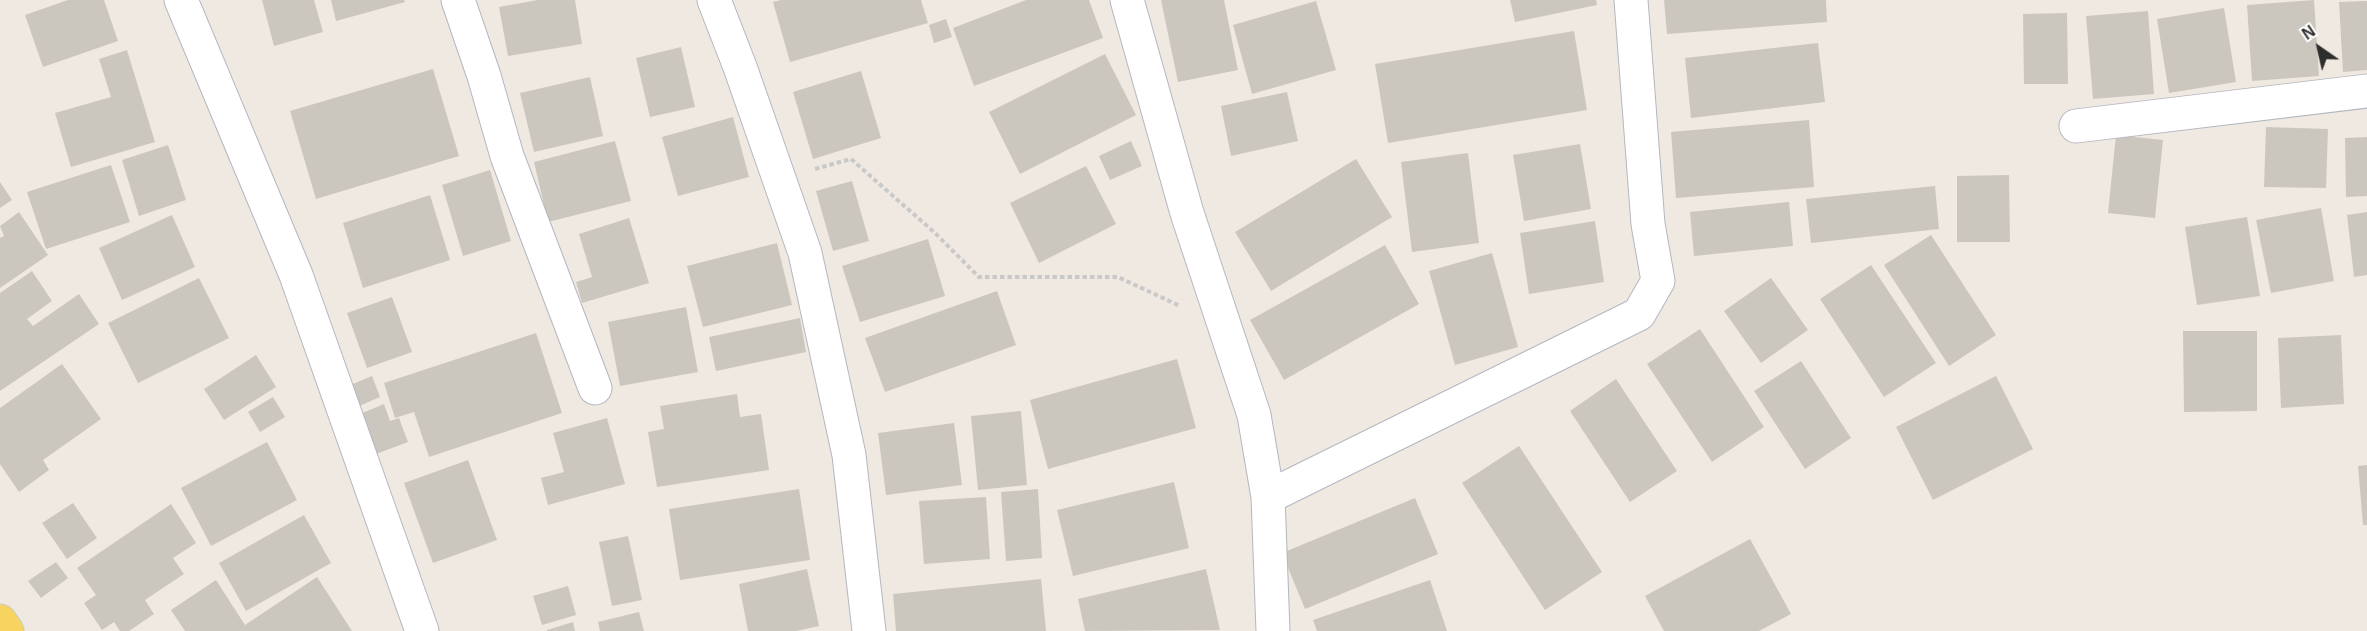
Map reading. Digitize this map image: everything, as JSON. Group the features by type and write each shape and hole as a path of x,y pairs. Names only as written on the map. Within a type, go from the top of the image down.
{"main road":[{"path":"0,621 7,631"}],"street":[{"path":"181,0 296,275 422,631"},
{"path":"458,0 484,76 507,156 594,388"},
{"path":"714,0 805,254 849,455 869,631"},
{"path":"1127,0 1187,213 1254,415 1268,497 1273,631"},
{"path":"1268,497 1639,314 1658,281 1648,224 1631,0"},
{"path":"2076,126 2367,91"}],"path":[{"path":"779,178 851,159 934,232 980,277 1118,277 1223,326"}],"building":[{"path":"68,0 104,0 118,41 43,67 25,15"},
{"path":"262,0 314,0 323,32 274,46"},
{"path":"331,0 404,0 405,2 336,21"},
{"path":"538,0 575,0 582,44 508,56 499,7"},
{"path":"781,0 921,0 928,23 790,62 773,2"},
{"path":"1026,0 1089,0 1103,38 974,86 953,28"},
{"path":"1161,0 1224,0 1238,70 1178,82"},
{"path":"1510,0 1596,0 1597,5 1515,22"},
{"path":"1664,0 1826,0 1827,22 1667,34"},
{"path":"2314,0 2319,76 2252,81 2247,5"},
{"path":"1316,1 1336,70 1252,94 1233,25"},
{"path":"2367,1 2367,70 2343,72 2339,2"},
{"path":"2224,8 2236,82 2169,93 2157,19"},
{"path":"2148,11 2154,94 2093,99 2086,16"},
{"path":"2067,13 2068,84 2024,84 2023,14"},
{"path":"946,19 952,37 934,43 929,25"},
{"path":"1574,31 1587,110 1388,143 1375,64"},
{"path":"1818,43 1825,102 1691,118 1685,58"},
{"path":"681,47 695,107 650,117 636,58"},
{"path":"127,50 155,142 71,167 55,113 111,97 99,59"},
{"path":"1105,54 1136,115 1020,174 989,112"},
{"path":"433,69 459,156 316,199 290,111"},
{"path":"861,71 881,138 813,159 793,92"},
{"path":"590,77 603,136 534,152 520,93"},
{"path":"1287,92 1298,141 1231,156 1221,106"},
{"path":"733,117 749,177 678,196 662,137"},
{"path":"1809,120 1814,187 1676,198 1671,132"},
{"path":"2266,127 2328,129 2326,188 2264,187"},
{"path":"2116,135 2163,140 2155,218 2108,213"},
{"path":"2367,137 2367,196 2346,197 2345,138"},
{"path":"615,141 631,201 548,222 534,162"},
{"path":"1131,141 1142,166 1110,180 1099,156"},
{"path":"1580,144 1591,209 1524,221 1513,155"},
{"path":"168,145 186,200 139,216 122,160"},
{"path":"1468,153 1479,243 1412,252 1401,162"},
{"path":"1356,159 1392,217 1271,291 1235,232"},
{"path":"111,165 130,222 46,249 27,192"},
{"path":"1086,166 1116,224 1039,263 1010,203"},
{"path":"490,170 511,241 463,256 442,185"},
{"path":"2009,175 2010,242 1957,242 1957,176"},
{"path":"852,181 869,241 833,251 816,191"},
{"path":"0,182 12,200 0,208"},
{"path":"1935,186 1939,229 1811,243 1806,199"},
{"path":"430,195 450,260 363,288 343,223"},
{"path":"1789,202 1793,246 1694,256 1690,212"},
{"path":"2321,208 2334,281 2271,293 2256,220"},
{"path":"19,212 48,255 0,288 0,238 4,236 0,226"},
{"path":"2367,212 2367,275 2354,277 2347,215"},
{"path":"172,215 195,267 122,300 99,248"},
{"path":"2247,217 2260,296 2197,305 2185,227"},
{"path":"629,218 649,283 582,303 576,282 592,277 579,234"},
{"path":"1595,221 1604,282 1529,294 1520,233"},
{"path":"1931,235 1996,335 1949,366 1884,265"},
{"path":"928,239 945,296 860,322 842,266"},
{"path":"777,243 792,305 703,327 687,266"},
{"path":"1385,245 1419,304 1284,380 1250,320"},
{"path":"1492,253 1518,347 1455,365 1429,271"},
{"path":"1871,265 1936,363 1884,397 1820,299"},
{"path":"32,271 52,301 27,319 33,326 79,294 99,324 0,391 0,293"},
{"path":"199,278 229,338 138,383 108,323"},
{"path":"1771,278 1808,330 1761,363 1724,311"},
{"path":"997,291 1016,345 885,392 865,338"},
{"path":"392,297 412,352 367,368 347,313"},
{"path":"686,307 698,372 620,386 608,322"},
{"path":"800,318 806,352 716,371 709,337"},
{"path":"1700,329 1764,427 1712,462 1647,364"},
{"path":"2183,331 2257,331 2257,411 2184,412"},
{"path":"536,333 562,413 429,457 414,412 395,418 384,383"},
{"path":"2341,335 2344,404 2281,408 2278,338"},
{"path":"256,355 276,387 224,420 204,389"},
{"path":"1177,359 1196,428 1048,469 1030,400"},
{"path":"1801,361 1851,438 1805,469 1754,391"},
{"path":"62,364 101,419 43,460 49,470 19,492 0,464 0,408"},
{"path":"372,376 380,397 357,407 348,386"},
{"path":"1996,376 2033,449 1933,500 1896,427"},
{"path":"1616,379 1677,471 1630,502 1570,411"},
{"path":"737,394 740,417 761,414 769,470 657,487 648,432 664,429 660,406"},
{"path":"273,397 285,417 260,432 248,412"},
{"path":"384,404 390,421 399,418 408,442 376,454 360,414"},
{"path":"1021,411 1027,485 978,490 971,416"},
{"path":"607,418 625,484 548,505 541,478 564,472 553,433"},
{"path":"954,423 962,485 886,495 878,433"},
{"path":"267,442 297,500 211,546 181,488"},
{"path":"1519,446 1602,572 1545,610 1462,483"},
{"path":"468,460 497,540 433,563 404,483"},
{"path":"2367,465 2367,525 2363,525 2358,466"},
{"path":"1174,482 1189,548 1073,576 1057,510"},
{"path":"799,489 810,560 680,580 669,509"},
{"path":"1038,489 1042,558 1006,561 1001,492"},
{"path":"986,497 990,559 924,564 919,501"},
{"path":"1415,498 1438,554 1305,609 1282,553"},
{"path":"73,503 97,538 67,559 42,523"},
{"path":"171,504 196,543 173,558 184,574 145,600 154,614 129,631 120,631 114,622 102,630 84,603 96,595 77,568"},
{"path":"304,515 331,563 246,611 219,563"},
{"path":"628,536 642,600 612,606 599,542"},
{"path":"1750,539 1791,614 1759,631 1664,631 1645,596"},
{"path":"56,562 68,578 41,598 28,581"},
{"path":"807,569 819,626 796,631 748,631 739,584"},
{"path":"1206,569 1220,630 1085,631 1078,599"},
{"path":"317,577 352,631 185,631 171,610 216,580 245,625"},
{"path":"1041,579 1046,631 896,631 893,594"},
{"path":"1430,580 1447,631 1317,631 1313,620"},
{"path":"568,586 576,615 542,625 533,596"},
{"path":"639,612 644,631 600,631 598,622"},
{"path":"573,622 575,631 547,631 547,630"}]}
